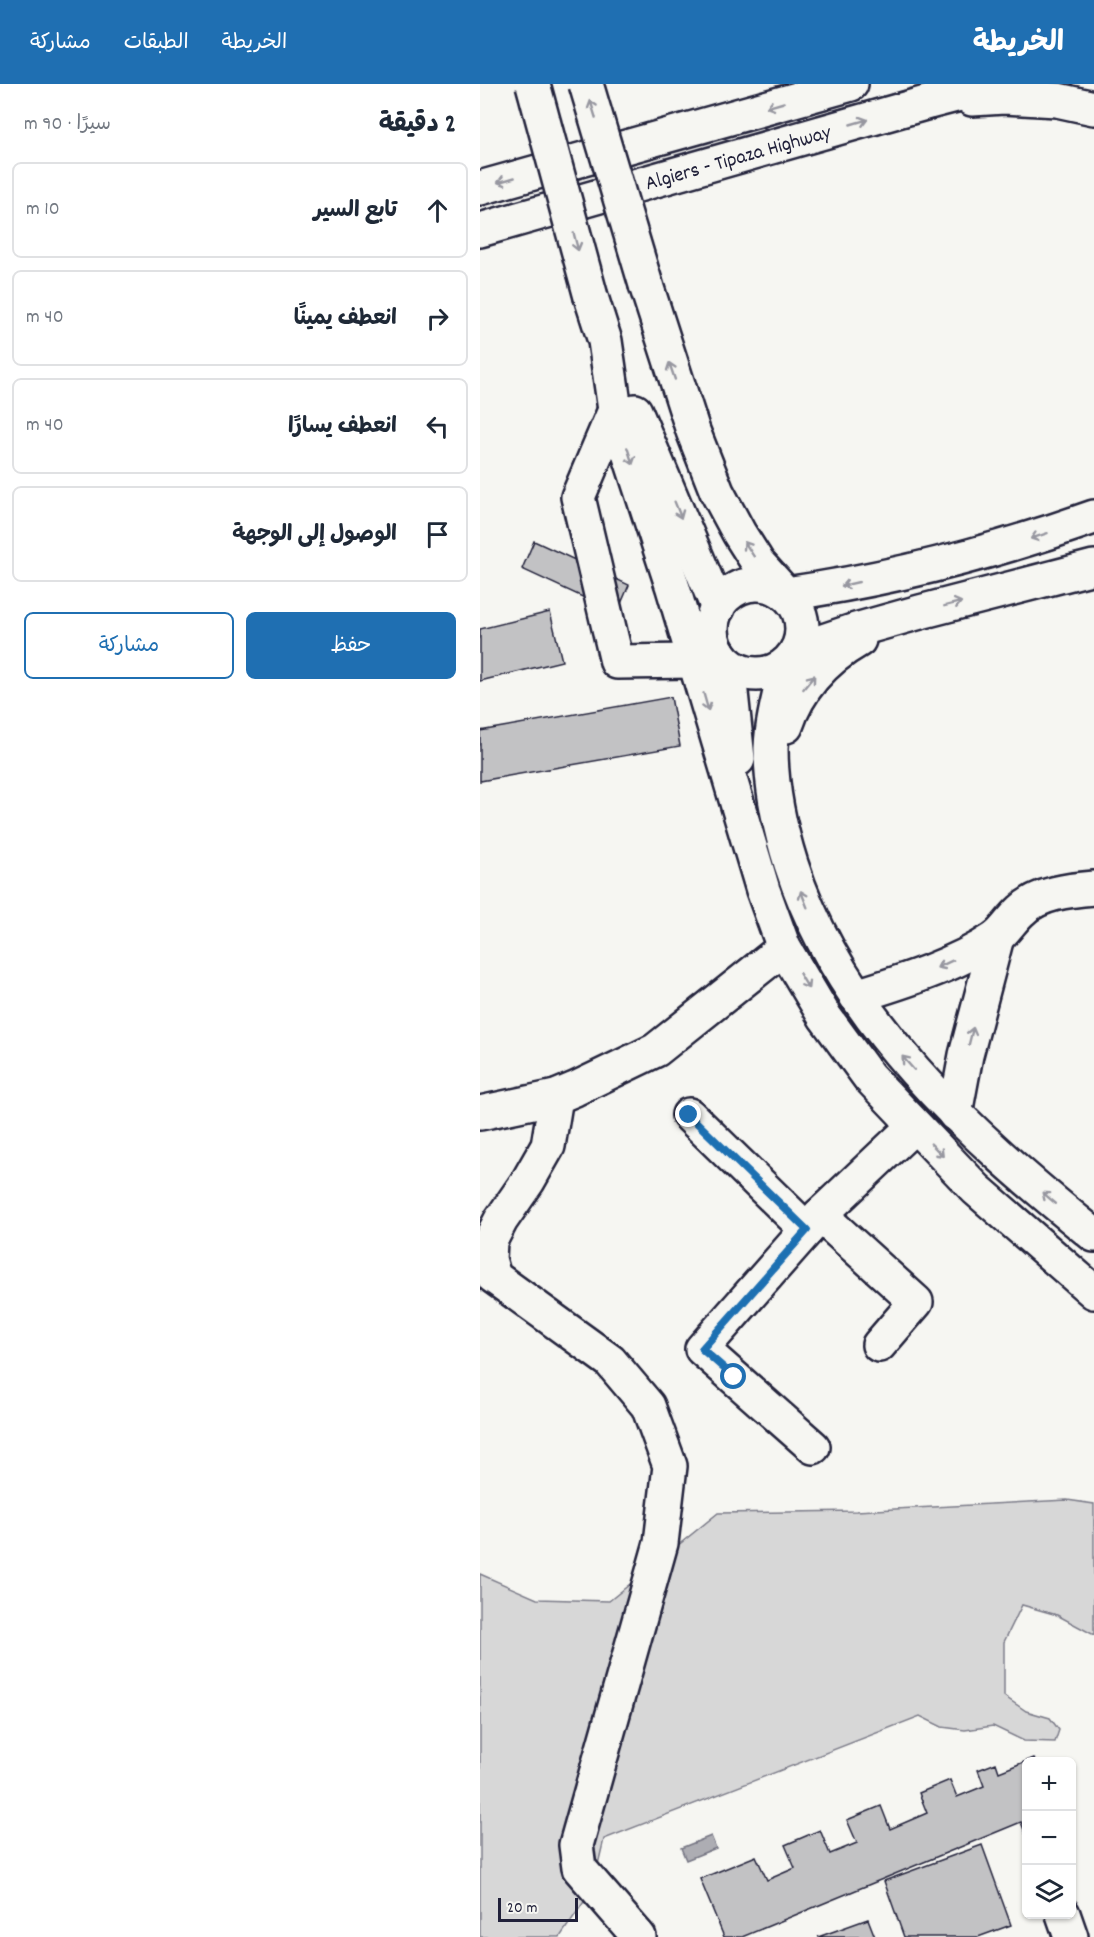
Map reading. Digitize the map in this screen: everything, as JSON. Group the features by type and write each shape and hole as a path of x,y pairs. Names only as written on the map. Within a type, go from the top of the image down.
{"main road":[{"path":"533,84 604,341 718,608"},
{"path":"586,84 659,330 693,431 717,492 758,563 796,606 801,621 802,636 792,657 771,746 779,827 795,877 816,929 856,996 900,1054 955,1114 998,1154 1094,1235"},
{"name":"Algiers - Tipaza Highway","path":"480,188 851,84"},
{"name":"Algiers - Tipaza Highway","path":"480,230 998,84"},
{"path":"929,102 1004,97 1057,100 1094,108"},
{"path":"604,341 615,410 673,588 707,657 751,850 784,948 825,1017 869,1077 976,1189 1094,1292"},
{"path":"615,410 578,498 617,662 707,657 743,672 759,674 774,671 792,657 856,630 1094,567"},
{"path":"707,657 714,641 712,627 718,608 731,592 744,586 757,584 773,587 786,594 836,587 936,564 1033,538 1094,517"},
{"path":"773,774 792,707 824,664 857,641 920,612"},
{"path":"856,996 929,972 997,937 1023,909 1040,899 1058,893 1094,888"},
{"path":"955,1114 966,1054 997,937"},
{"path":"480,1113 556,1096 656,1050 784,948"},
{"path":"556,1096 548,1146 490,1241 489,1259 494,1277 610,1361 648,1406 670,1466 661,1543 576,1845 579,1868 639,1937"},
{"path":"689,1115 814,1223 916,1302 879,1346"},
{"path":"813,1447 702,1349 814,1223 914,1126"},
{"path":"1065,1919 1071,1937"}],"shaded area":[{"path":"1067,1500 1094,1504 1094,1635 1057,1615 1022,1605 1004,1642 1004,1696 1026,1711 1050,1718 1059,1730 1055,1742 1024,1741 993,1726 965,1730 942,1727 920,1716 604,1839 592,1890 560,1937 480,1937 480,1574 537,1599 609,1601 718,1513 856,1511"},
{"path":"711,1836 716,1848 686,1860 681,1848"}],"building":[{"path":"534,541 629,585 617,613 522,569"},
{"path":"550,612 562,661 480,681 480,629"},
{"path":"671,697 680,746 480,781 480,731"},
{"path":"996,1763 999,1772 1022,1763 1022,1825 1021,1822 742,1937 724,1937 700,1879 756,1856 767,1880 795,1868 785,1845 820,1830 830,1854 857,1843 847,1820 881,1806 890,1829 927,1813 919,1793 950,1780 957,1797 984,1786 978,1770"},
{"path":"982,1845 1011,1925 978,1937 904,1937 884,1881"},
{"path":"868,1919 875,1937 818,1937"}],"route":[{"path":"689,1115 807,1230 702,1349 734,1377"}]}
